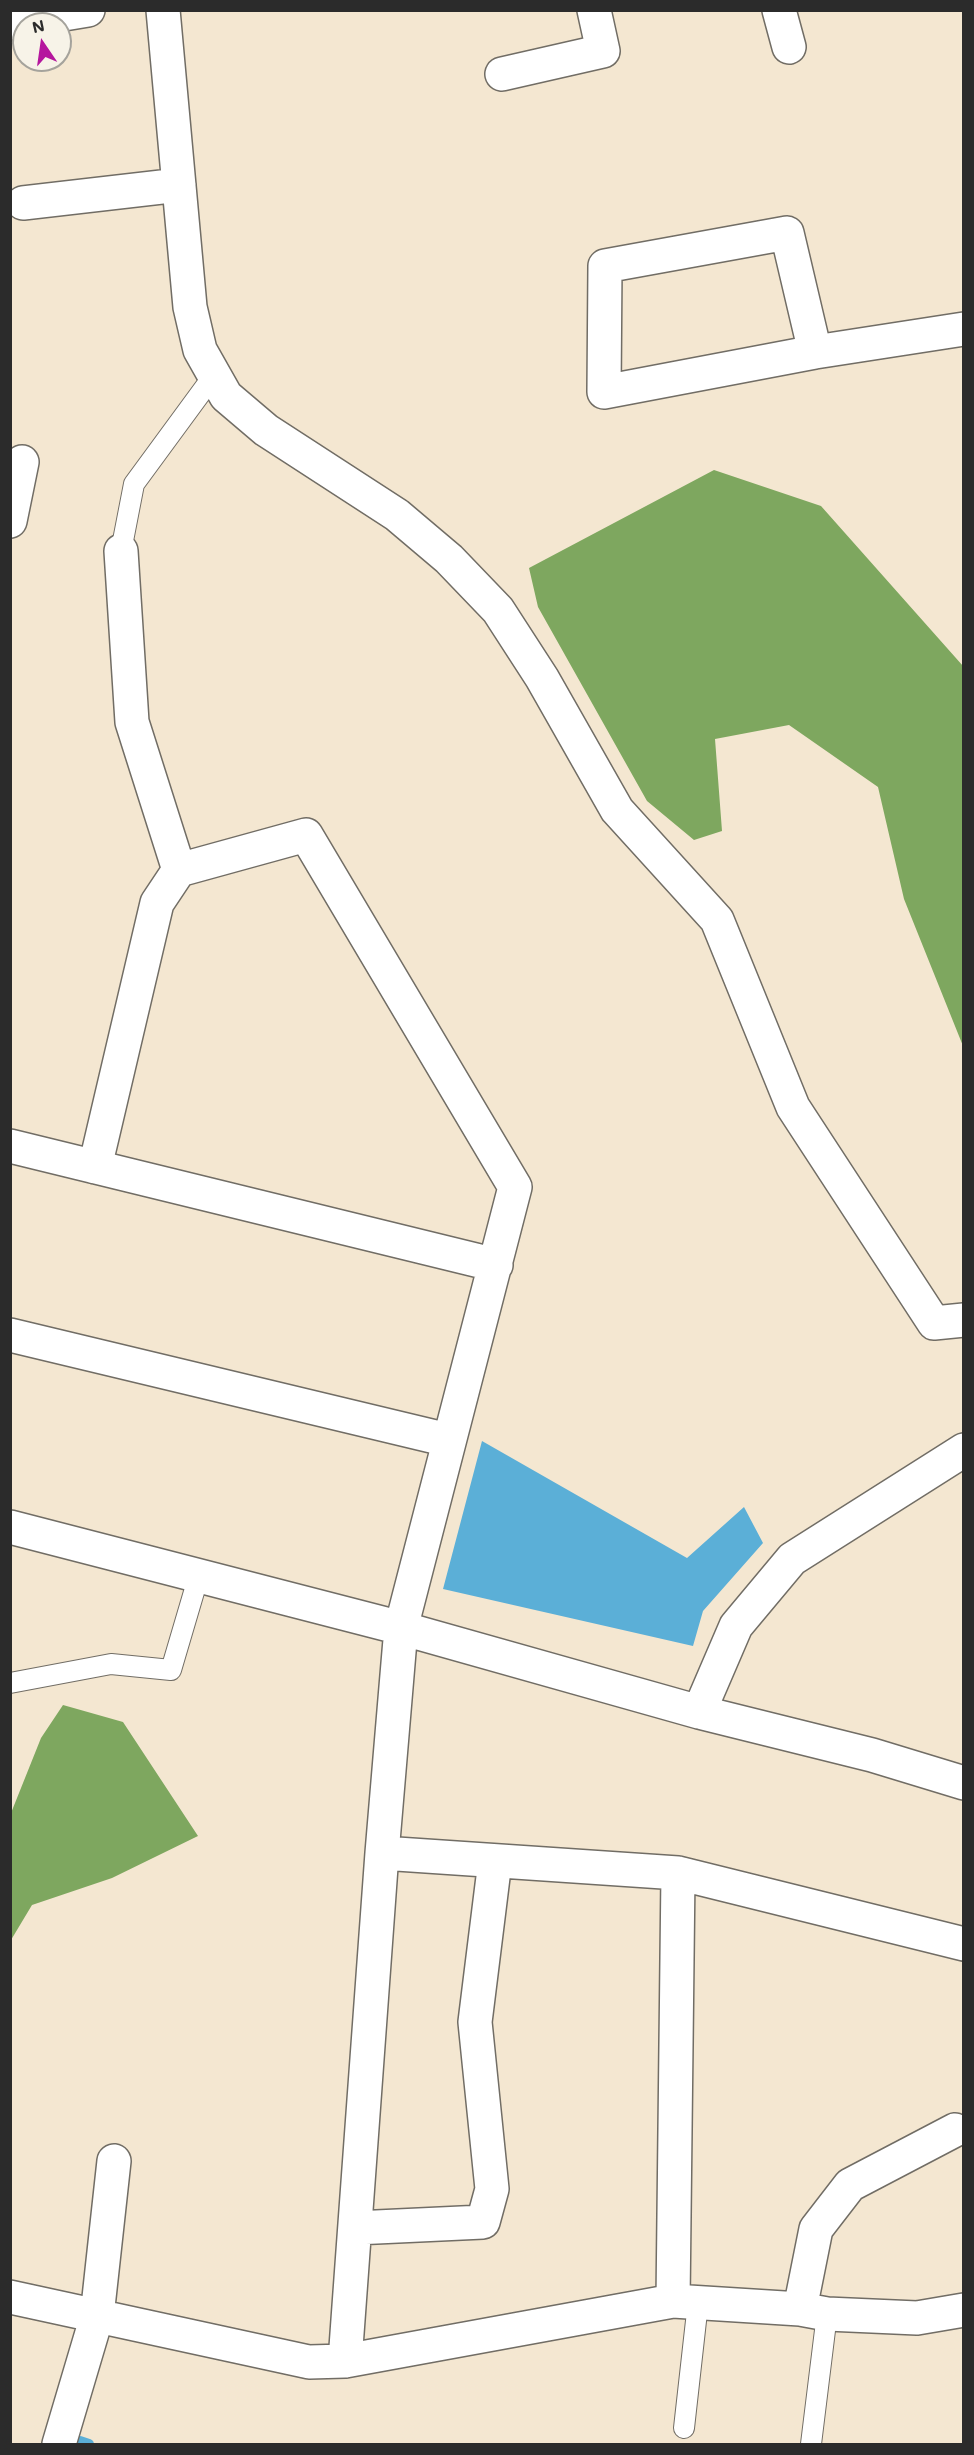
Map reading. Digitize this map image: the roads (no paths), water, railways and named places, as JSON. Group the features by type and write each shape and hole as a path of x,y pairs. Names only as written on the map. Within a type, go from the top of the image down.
{"street":[{"path":"10,23 88,10"},
{"path":"164,10 189,307 200,350 226,396 266,430 397,515 449,559 498,610 542,678 617,810 717,920 793,1107 934,1323 963,1320"},
{"path":"502,74 603,51 594,10"},
{"path":"779,10 789,47"},
{"path":"23,202 179,185"},
{"path":"815,352 788,233 605,266 604,392 815,352 963,329"},
{"path":"10,521 22,462"},
{"path":"121,551 132,722 179,870"},
{"path":"95,1167 157,903 179,870 306,835 515,1187 401,1628 382,1853 345,2361"},
{"path":"10,1146 495,1265"},
{"path":"10,1335 448,1440"},
{"path":"699,1712 736,1626 792,1559 963,1450"},
{"path":"10,1527 401,1628 699,1712 872,1755 963,1783"},
{"path":"382,1853 678,1873 963,1944"},
{"path":"355,2228 483,2222 492,2189 475,2022 495,1861"},
{"path":"678,1873 685,2302"},
{"path":"814,2312 816,2229 850,2185 955,2130"},
{"path":"59,2445 97,2316 114,2161"},
{"path":"10,2297 309,2362 345,2361 685,2302 917,2318 963,2310"}],"lane":[{"path":"121,551 134,484 214,375"},
{"path":"10,1683 111,1664 171,1671 199,1575"},
{"path":"684,2428 685,2302"},
{"path":"811,2445 814,2312"}],"water":[{"path":"482,1441 687,1558 744,1507 763,1543 703,1611 693,1646 443,1589"}],"waterway":[{"path":"80,2441 89,2444"}]}
